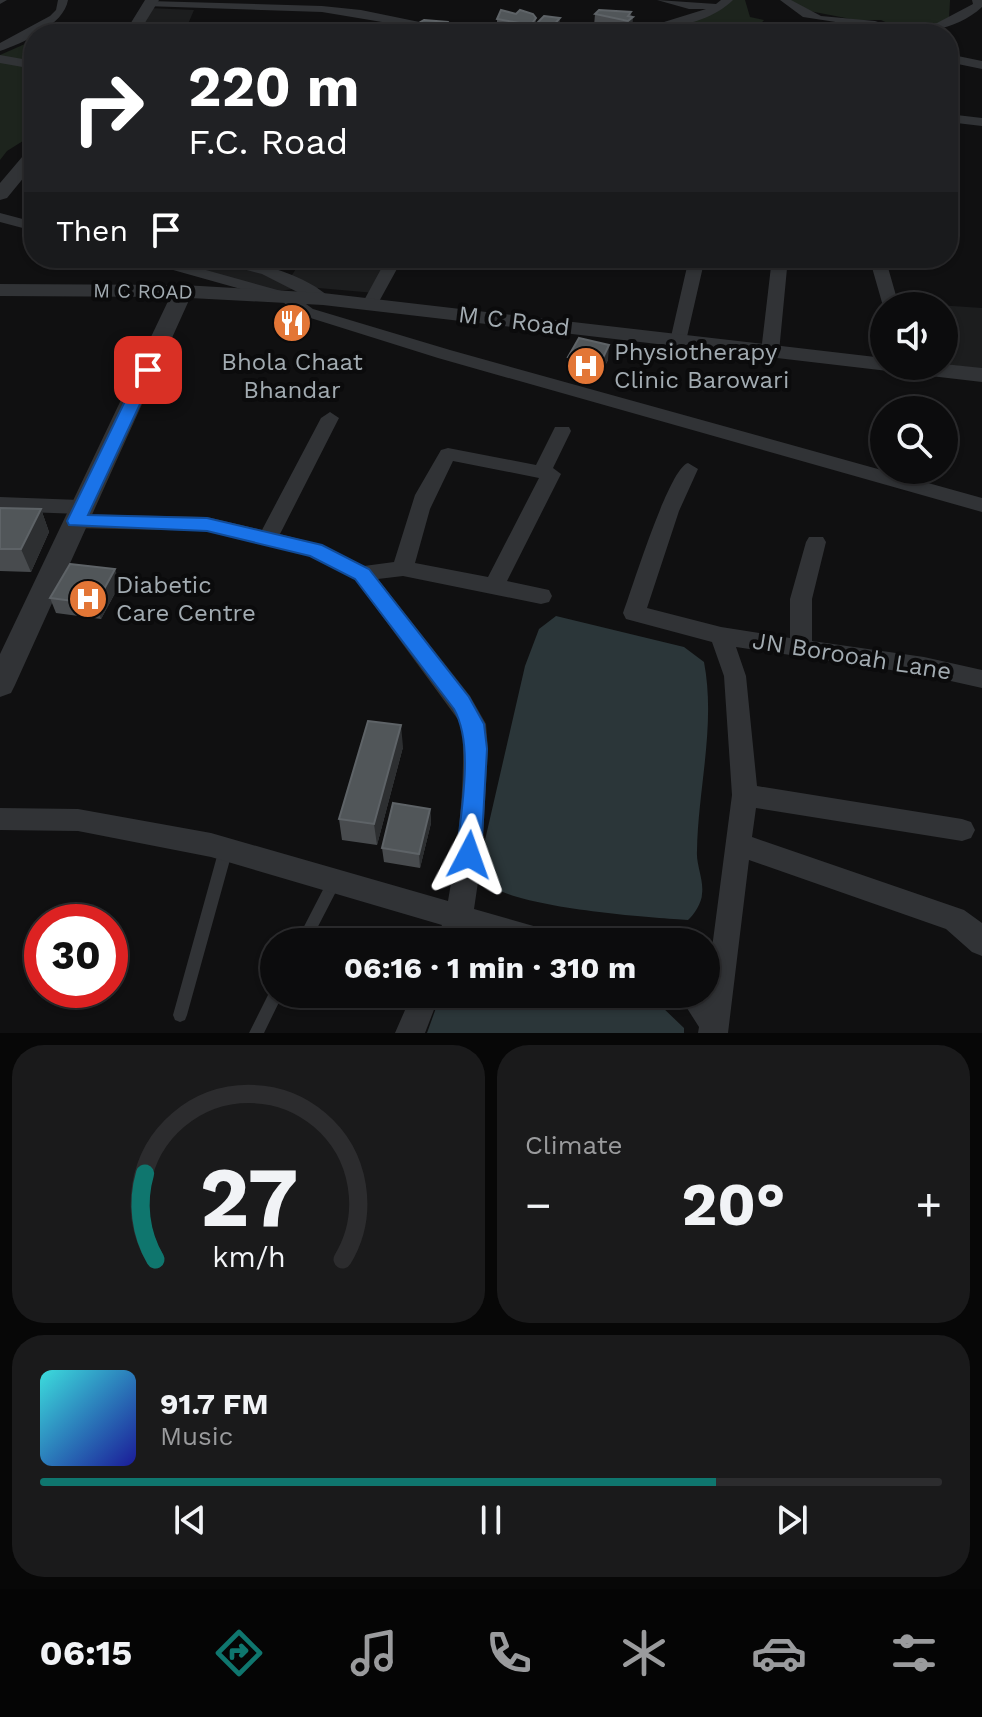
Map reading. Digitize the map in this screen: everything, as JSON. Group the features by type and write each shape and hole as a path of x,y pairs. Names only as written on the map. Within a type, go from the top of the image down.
{"street":[{"path":"42,24 61,11 63,0"},
{"path":"662,0 689,6 724,3"},
{"path":"785,0 805,15 877,24"},
{"path":"945,24 966,14 979,4 977,0"},
{"path":"137,24 151,2 310,4 419,24"},
{"path":"662,24 688,19 724,3"},
{"path":"966,14 982,17"},
{"path":"0,48 24,33"},
{"path":"0,59 24,63"},
{"path":"958,60 982,65"},
{"path":"958,119 982,122"},
{"path":"0,194 24,166"},
{"path":"0,217 24,224"},
{"path":"182,268 286,297 307,312 431,350 982,505"},
{"path":"256,268 323,299"},
{"path":"370,304 390,268"},
{"path":"678,341 695,268"},
{"path":"770,352 779,268"},
{"path":"880,268 887,292"},
{"name":"M C ROAD","path":"0,290 183,291 286,297"},
{"path":"0,685 183,291"},
{"name":"M C Road","path":"286,297 370,304 870,363"},
{"path":"958,372 982,375"},
{"path":"269,537 330,418"},
{"path":"542,472 562,431"},
{"path":"403,568 415,517 426,488 448,454 551,474 494,587"},
{"name":"JN Borooah Lane","path":"688,469 669,511 634,613 721,636 924,666 982,679"},
{"path":"0,504 78,514 207,524 315,550 362,574 462,703 474,724 476,749 469,855 459,916 454,928"},
{"path":"801,647 801,599 816,542"},
{"path":"362,574 403,568 541,596"},
{"path":"720,934 740,845 745,795 735,676 721,636"},
{"path":"745,795 962,830"},
{"path":"0,819 78,820 226,849 498,928"},
{"path":"740,845 954,919 982,943"},
{"path":"410,1033 420,1008"},
{"path":"701,1008 713,1027"}],"lane":[{"path":"180,1015 226,849"},
{"path":"310,928 334,880"},
{"path":"256,1033 269,1008"}],"shaded area":[{"path":"727,0 745,0 750,17 764,20 760,24 693,22"},
{"path":"783,0 950,0 949,18 933,24 890,24 881,20 856,20 799,9"},
{"path":"149,8 194,10 188,24 141,24"},
{"path":"24,44 24,140 7,151 0,160 0,55"},
{"path":"194,268 246,268 273,277 290,278 296,268 387,268 375,293 307,287 272,292"},
{"path":"958,306 982,308 982,369 958,366"},
{"path":"556,616 684,647 704,662 708,709 697,851 702,894 701,901 688,920 542,903 513,896 490,886 477,875 525,666 539,629"},
{"path":"436,1008 663,1008 684,1028 684,1033 427,1033"}],"building":[{"path":"501,10 516,14 520,10 536,18 532,24 497,19"},
{"path":"599,10 631,12 628,16 633,17 628,21 595,14"},
{"path":"544,16 560,18 555,24 536,24"},
{"path":"424,20 450,24 417,24"},
{"path":"579,338 609,345 600,364 568,357"},
{"path":"0,508 41,509 21,549 0,549"},
{"path":"70,564 115,569 96,604 50,598"},
{"path":"368,721 401,725 374,824 339,819"},
{"path":"393,803 430,809 419,854 382,848"}],"place":[{"name":"Bhola Chaat Bhandar","path":"292,323"},
{"name":"Physiotherapy Clinic Barowari","path":"586,366"},
{"name":"Diabetic Care Centre","path":"88,599"}],"route":[{"path":"148,370 80,507 76,521 207,524 315,550 362,574 462,703 474,724 476,749 469,855"}]}
